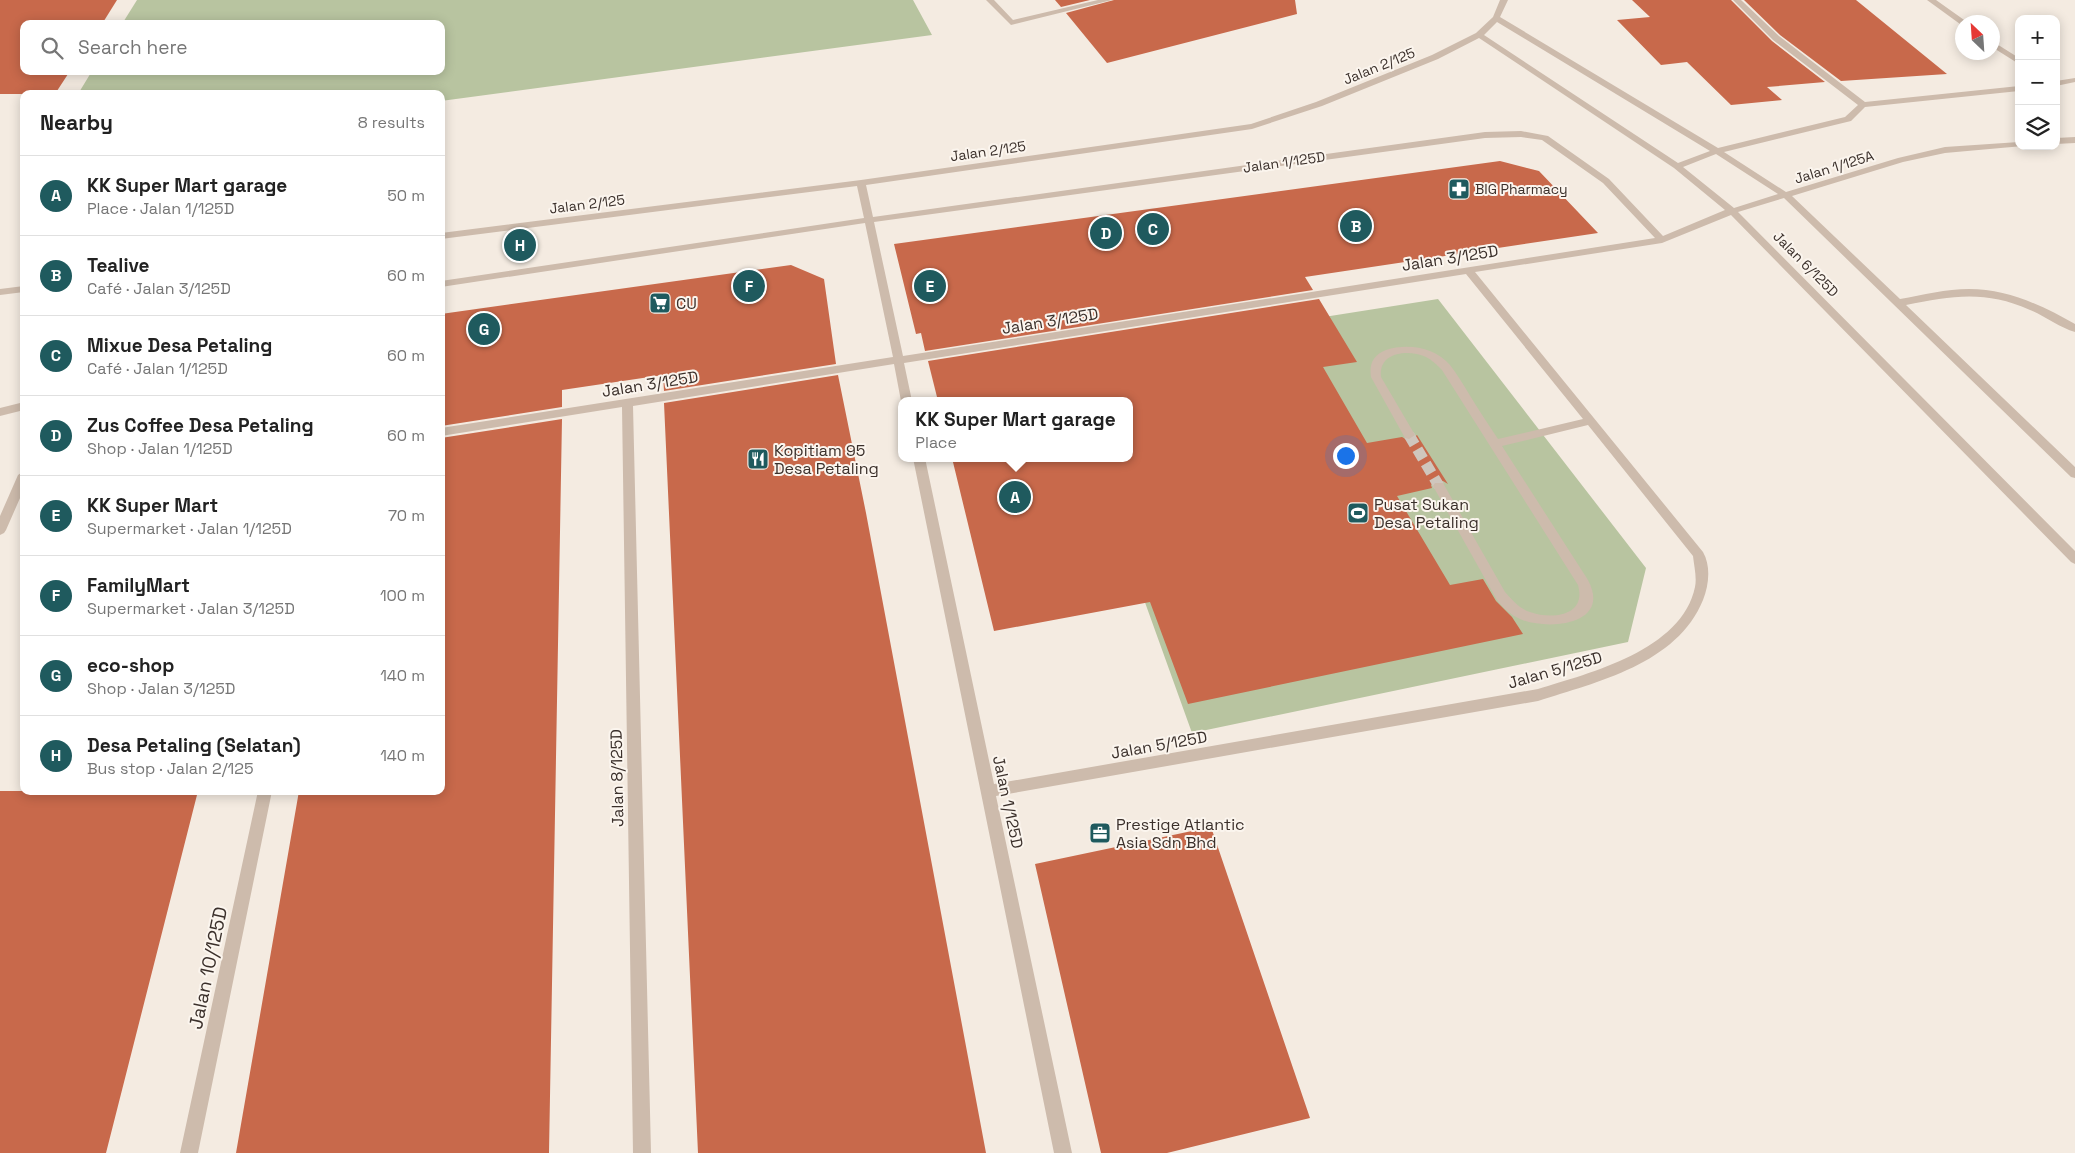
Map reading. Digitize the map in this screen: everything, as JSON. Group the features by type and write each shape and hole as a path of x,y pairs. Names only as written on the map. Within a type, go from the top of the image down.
{"street":[{"path":"990,0 1012,23 1108,0"},
{"name":"Jalan 2/125","path":"445,235 861,183 1252,126 1379,82 1436,57 1479,35 1496,18 1504,0"},
{"path":"1737,0 1776,38 1863,105"},
{"path":"1931,0 1955,16"},
{"path":"1496,18 1717,151 1787,196 2075,474"},
{"name":"Jalan 6/125D","path":"1479,35 1677,166 1732,210 2075,559"},
{"path":"2000,49 2016,60"},
{"path":"2060,83 2075,80"},
{"path":"1677,166 1717,151 1848,120 1863,105 2015,88"},
{"name":"Jalan 1/125D","path":"869,220 1476,136 1520,134 1546,138 1606,181 1662,240"},
{"path":"2060,142 2075,140"},
{"name":"Jalan 1/125A","path":"1662,240 1732,210 1787,196 1901,160 1945,150 2015,145"},
{"path":"861,183 906,397"},
{"path":"445,283 869,220"},
{"name":"Jalan 3/125D","path":"445,431 1662,240"},
{"name":"Jalan 5/125D","path":"988,791 1538,695 1616,670 1658,647 1689,617 1702,588 1699,555 1468,270"},
{"path":"0,292 20,290"},
{"path":"1898,303 1968,292 1993,295 2022,302 2040,309 2075,329"},
{"path":"1409,435 1373,369 1376,361 1383,355 1403,350 1428,353 1446,367 1584,584 1587,594 1586,604 1578,613 1567,618 1540,620 1524,616 1511,608 1501,596 1439,486"},
{"name":"Jalan 8/125D","path":"627,403 642,1153"},
{"path":"0,412 20,407"},
{"path":"1496,444 1590,421"},
{"name":"Jalan 1/125D","path":"920,462 1063,1153"},
{"path":"0,530 20,484"},
{"name":"Jalan 10/125D","path":"189,1153 264,795"}],"green space":[{"path":"137,0 913,0 932,35 445,100 445,90 80,90 90,75 445,75 445,20 124,20"},
{"name":"Pusat Sukan Desa Petaling","path":"1438,299 1646,568 1628,642 1192,733 1094,462 1133,462 1133,397 1122,397 1057,359"}],"building":[{"path":"0,0 117,0 104,20 20,20 20,75 67,75 58,90 20,90 20,94 0,94"},
{"path":"1055,0 1090,0 1061,7"},
{"path":"1114,0 1295,0 1297,14 1107,63 1066,13"},
{"path":"1632,0 1731,0 1772,41 1825,82 1767,87 1782,100 1731,105 1687,62 1661,65 1617,20 1650,17"},
{"path":"1744,0 1856,0 1947,74 1841,81 1780,35"},
{"path":"1500,161 1539,171 1598,233 1305,277 1313,290 925,351 921,333 916,334 894,244"},
{"path":"791,265 824,279 836,364 664,391 663,375 562,390 562,407 445,425 445,313"},
{"name":"Pusat Sukan Desa Petaling","path":"1319,299 1357,362 1323,367 1367,443 1402,437 1409,441 1417,435 1448,484 1443,481 1435,481 1431,485 1432,488 1397,496 1450,585 1483,579 1496,601 1512,617 1523,634 1188,704 1150,602 994,631 953,462 1133,462 1133,397 937,397 928,361"},
{"path":"838,375 866,513 986,1153 698,1153 664,403"},
{"path":"562,419 549,1153 236,1153 298,795 445,795 445,437"},
{"path":"0,791 20,791 20,795 197,795 106,1153 0,1153"},
{"path":"1211,827 1310,1118 1167,1153 1101,1153 1035,864"}],"tunnel":[{"path":"1409,435 1439,486"}],"place":[{"name":"BIG Pharmacy","path":"1459,189"},
{"name":"Tealive","path":"1356,226"},
{"name":"Mixue Desa Petaling","path":"1153,229"},
{"name":"Zus Coffee Desa Petaling","path":"1106,233"},
{"name":"Desa Petaling (Selatan)","path":"520,245"},
{"name":"FamilyMart","path":"749,286"},
{"name":"KK Super Mart","path":"930,286"},
{"name":"CU","path":"660,303"},
{"name":"eco-shop","path":"484,329"},
{"name":"Kopitiam 95 Desa Petaling","path":"758,459"},
{"name":"KK Super Mart garage","path":"1015,497"},
{"name":"Pusat Sukan Desa Petaling","path":"1358,513"},
{"name":"Prestige Atlantic Asia Sdn Bhd","path":"1100,833"}]}
